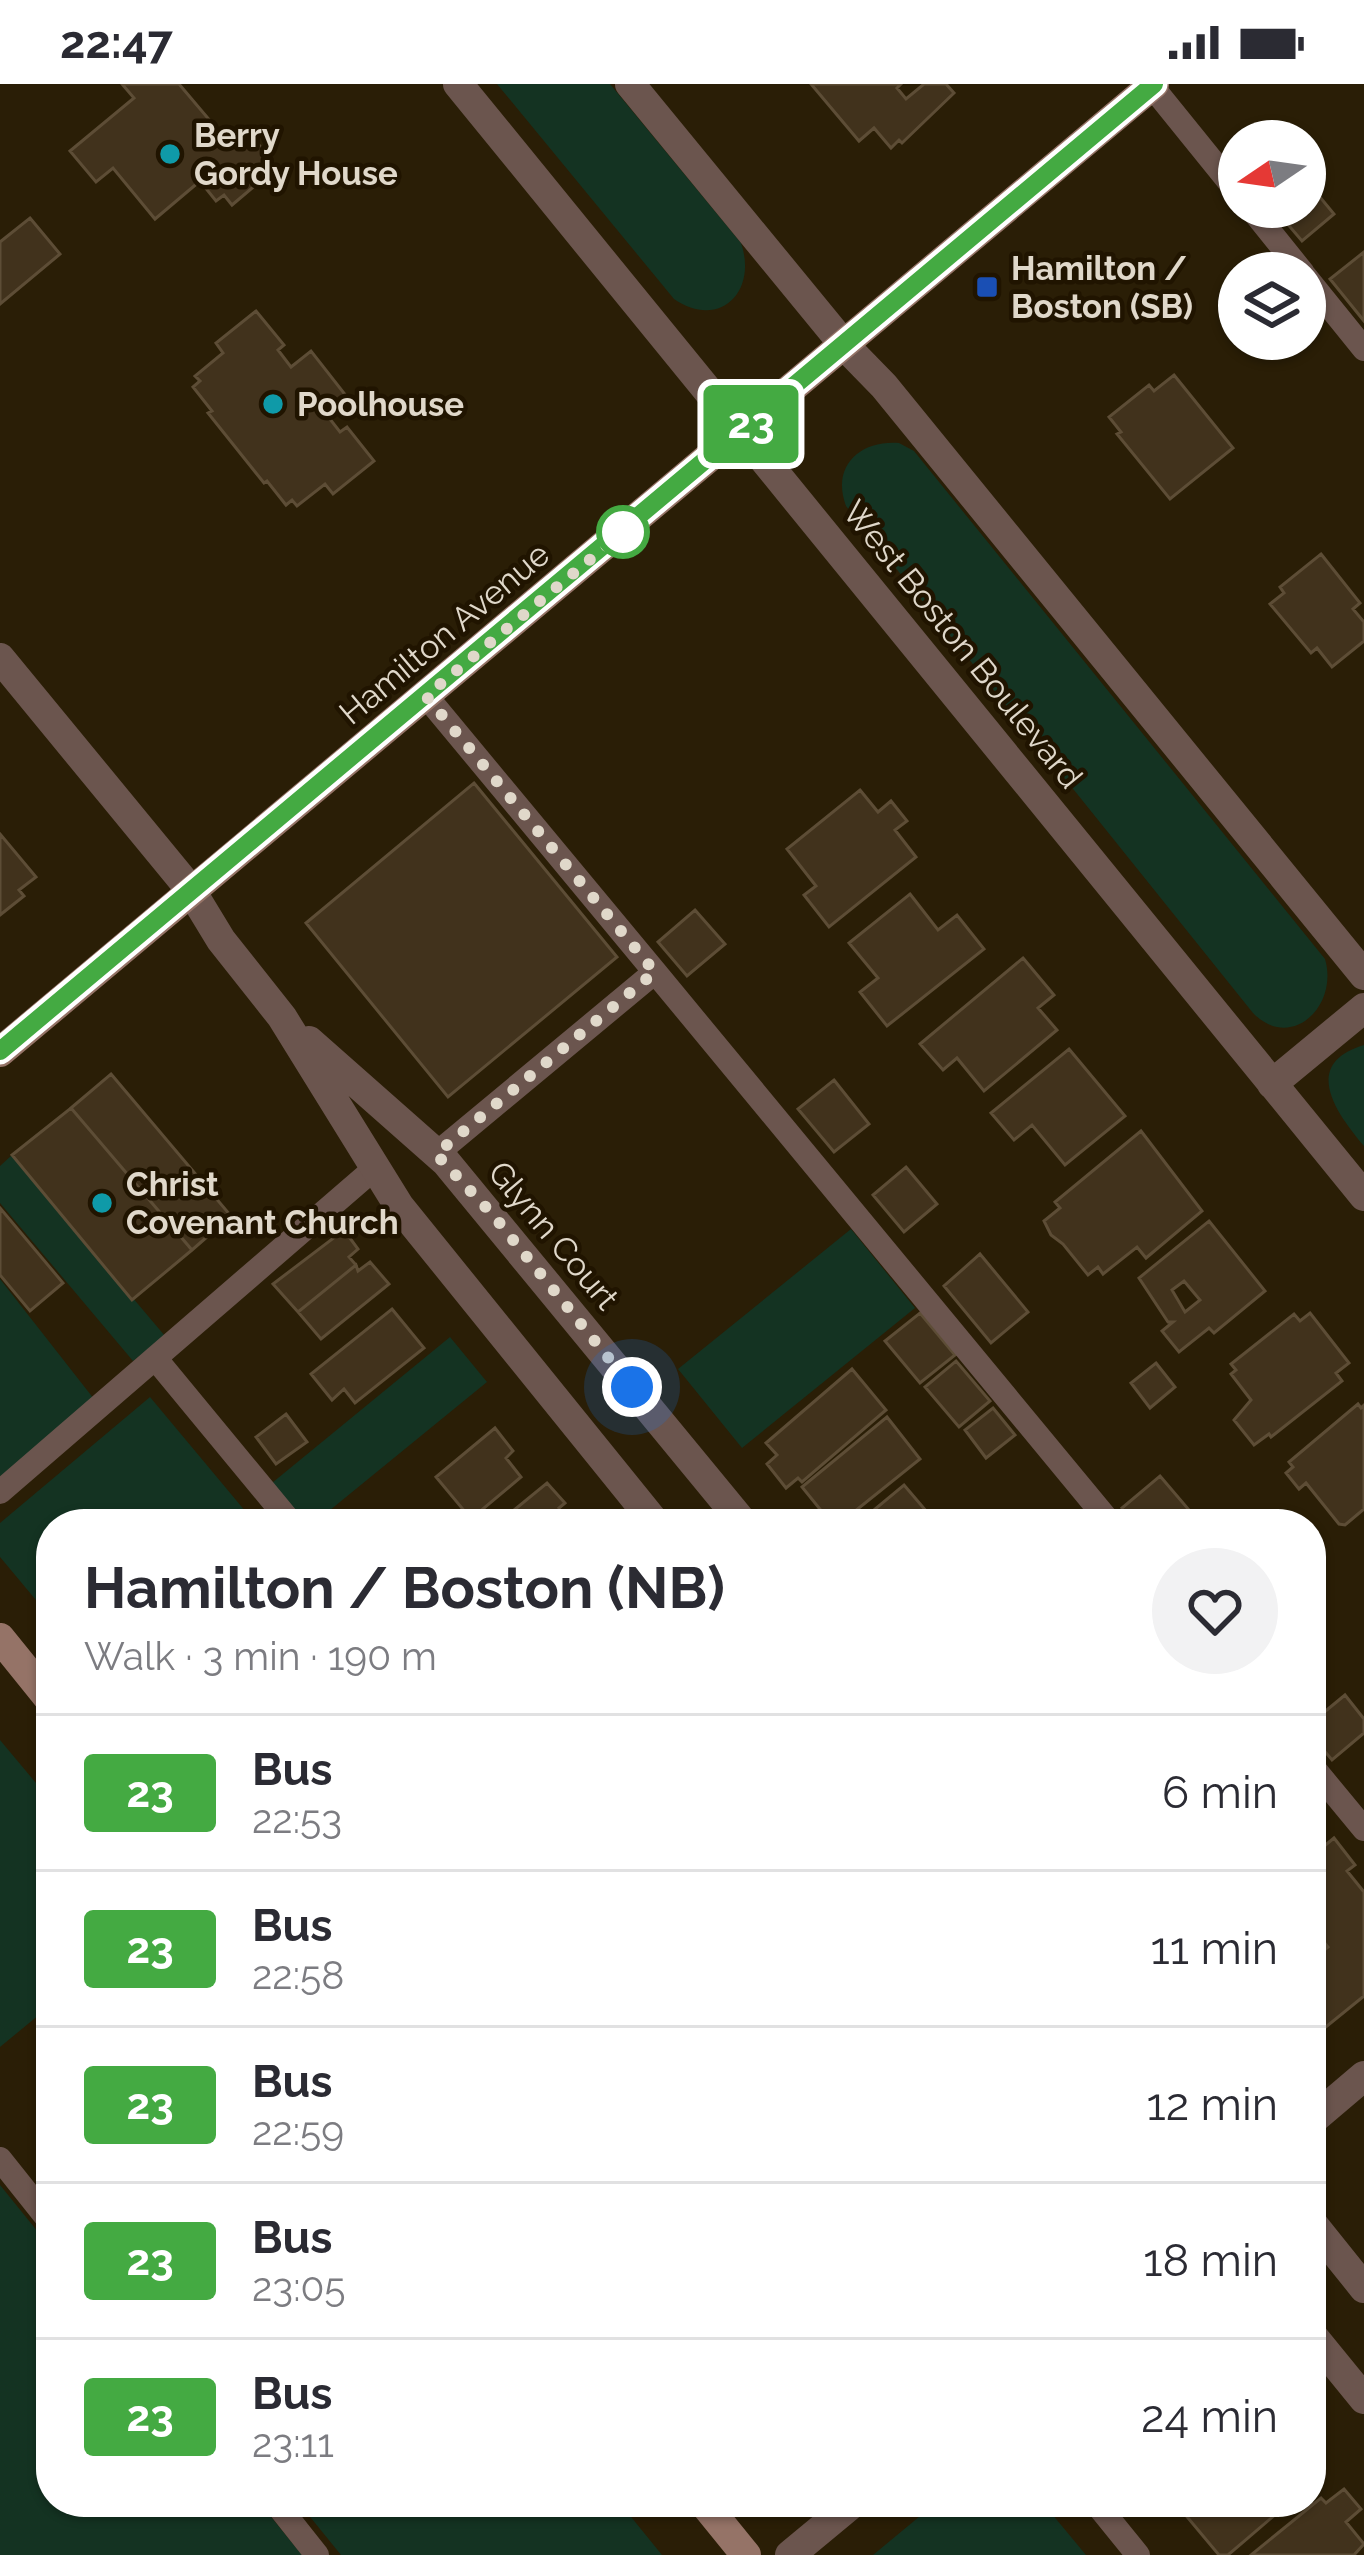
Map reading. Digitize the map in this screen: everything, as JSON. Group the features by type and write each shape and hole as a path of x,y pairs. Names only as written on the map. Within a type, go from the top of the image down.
{"main road":[{"name":"Hamilton Avenue","path":"0,1052 1152,85"},
{"path":"0,1638 36,1682"},
{"path":"715,2517 746,2555"}],"street":[{"name":"West Boston Boulevard","path":"458,84 1364,1196"},
{"path":"630,84 844,346 884,386 1364,976"},
{"name":"Glynn Court","path":"0,658 190,889 221,940 282,1017 399,1207 644,1509"},
{"path":"1272,1084 1364,1008"},
{"name":"Glynn Court","path":"282,1017 436,1154 493,1215 732,1509"},
{"path":"1326,2108 1364,2076"},
{"path":"1326,2241 1364,2288"},
{"path":"1326,2352 1364,2399"},
{"path":"790,2555 836,2517"}],"lane":[{"path":"1152,85 1218,168"},
{"path":"1267,228 1286,252"},
{"path":"1326,302 1364,349"},
{"path":"426,696 1100,1509"},
{"path":"436,1154 655,972"},
{"path":"0,1492 375,1168"},
{"path":"155,1358 280,1509"},
{"path":"1326,1784 1364,1829"},
{"path":"0,2159 36,2204"},
{"path":"287,2517 317,2555"},
{"path":"1107,2517 1138,2555"}],"green space":[{"path":"497,84 610,84 741,243 744,277 731,301 706,310 674,299"},
{"path":"899,443 914,451 1325,959 1325,993 1308,1018 1282,1028 1253,1013 846,506 842,479 852,458 872,446"},
{"path":"1364,1045 1364,1146 1335,1105 1329,1077 1333,1064 1345,1053"},
{"path":"12,1155 165,1336 133,1361 0,1203 0,1166"},
{"path":"851,1229 915,1308 742,1448 678,1369"},
{"path":"0,1279 94,1399 0,1477"},
{"path":"450,1337 487,1382 331,1509 275,1509 261,1492"},
{"path":"150,1397 243,1509 36,1509 36,1600 0,1557 0,1523"},
{"path":"0,1740 36,1783 36,2017 0,2047"},
{"path":"0,2185 36,2229 36,2517 271,2517 302,2555 0,2555"},
{"path":"310,2517 631,2517 662,2555 341,2555"},
{"path":"919,2517 1054,2517 1086,2555 873,2555"}],"building":[{"name":"Berry Gordy House","path":"122,84 179,84 228,142 246,128 269,158 264,163 271,172 232,205 224,195 216,201 200,181 155,219 113,168 96,182 70,151 134,98"},
{"path":"811,84 901,84 897,88 906,99 924,84 946,84 954,93 891,148 874,128 859,141"},
{"path":"30,218 60,254 0,304 0,242"},
{"path":"1291,228 1317,228 1302,241"},
{"path":"1364,252 1364,321 1330,279"},
{"name":"Poolhouse","path":"256,311 284,345 278,350 291,367 311,351 347,397 326,414 340,432 347,427 374,461 333,494 325,484 297,506 292,500 286,505 264,483 193,387 200,381 195,376 223,353 216,343"},
{"path":"1174,375 1233,448 1170,499 1117,434 1121,432 1109,417 1149,385 1154,391"},
{"path":"1321,554 1360,603 1353,609 1364,622 1364,641 1332,667 1317,648 1311,653 1270,604 1284,593 1280,587"},
{"path":"474,783 617,957 448,1097 306,923"},
{"path":"860,790 878,812 891,801 907,821 895,830 916,857 829,927 804,895 816,886 787,849"},
{"path":"0,834 36,877 19,890 24,896 0,915"},
{"path":"910,894 938,930 957,915 984,949 887,1026 860,992 878,978 849,943"},
{"path":"695,910 725,944 687,976 658,942"},
{"path":"1023,958 1054,995 1038,1008 1057,1030 984,1091 957,1058 943,1070 920,1044"},
{"path":"1069,1049 1125,1116 1065,1165 1032,1125 1014,1140 991,1113"},
{"path":"111,1074 231,1216 192,1250 71,1108"},
{"path":"834,1080 869,1124 834,1152 798,1109"},
{"name":"Christ Covenant Church","path":"71,1108 192,1250 132,1300 12,1155"},
{"path":"1141,1131 1202,1211 1146,1258 1137,1247 1103,1274 1098,1267 1088,1275 1044,1221 1060,1208 1055,1202"},
{"path":"906,1167 937,1204 904,1232 873,1195"},
{"path":"0,1208 63,1283 30,1311 0,1275"},
{"path":"1209,1221 1265,1291 1214,1333 1209,1328 1179,1352 1162,1331 1173,1322 1168,1322 1139,1278","holes":["1184,1281 1200,1300 1185,1312 1172,1290"]},
{"path":"344,1230 358,1249 349,1257 356,1265 298,1312 273,1284"},
{"path":"980,1254 1028,1312 991,1343 944,1286"},
{"path":"370,1262 389,1284 321,1339 298,1312 356,1265 358,1271"},
{"path":"392,1309 424,1348 355,1403 344,1389 332,1400 311,1374"},
{"path":"920,1313 955,1355 920,1383 885,1341"},
{"path":"1310,1313 1349,1363 1336,1373 1342,1381 1254,1445 1234,1420 1251,1400 1231,1374 1236,1370 1231,1364 1294,1314 1300,1321"},
{"path":"956,1361 990,1401 959,1427 925,1387"},
{"path":"1156,1363 1175,1387 1150,1408 1131,1383"},
{"path":"852,1369 886,1410 802,1482 798,1478 786,1488 767,1464 777,1455 766,1443"},
{"path":"1358,1404 1364,1405 1364,1509 1345,1525 1339,1524 1306,1483 1299,1489 1286,1473 1293,1467 1289,1462"},
{"path":"993,1408 1015,1435 986,1458 965,1430"},
{"path":"286,1414 307,1442 276,1464 256,1437"},
{"path":"887,1417 920,1459 858,1509 820,1509 802,1487"},
{"path":"495,1428 513,1451 506,1458 521,1477 483,1509 463,1509 436,1477"},
{"path":"1160,1476 1188,1509 1123,1509"},
{"path":"547,1483 565,1503 560,1509 515,1509"},
{"path":"904,1485 924,1509 875,1509"},
{"path":"1345,1695 1364,1719 1364,1733 1332,1760 1326,1753 1326,1711"},
{"path":"1334,1838 1355,1865 1347,1871 1364,1892 1364,1996 1326,2027 1328,1947 1326,1845"},
{"path":"1344,2489 1361,2509 1346,2522 1364,2544 1354,2555 1251,2555 1298,2517 1326,2517 1326,2503"},
{"path":"1187,2517 1272,2517 1228,2555 1219,2555"}],"bus line":[{"name":"23","path":"0,1051 1154,84"}],"place":[{"name":"Berry Gordy House","path":"170,154"},
{"name":"Hamilton / Boston (SB)","path":"987,287"},
{"name":"Poolhouse","path":"273,404"},
{"name":"Christ Covenant Church","path":"102,1203"}],"route":[{"path":"623,532 426,696 655,972 436,1154 493,1215 632,1387"}]}
